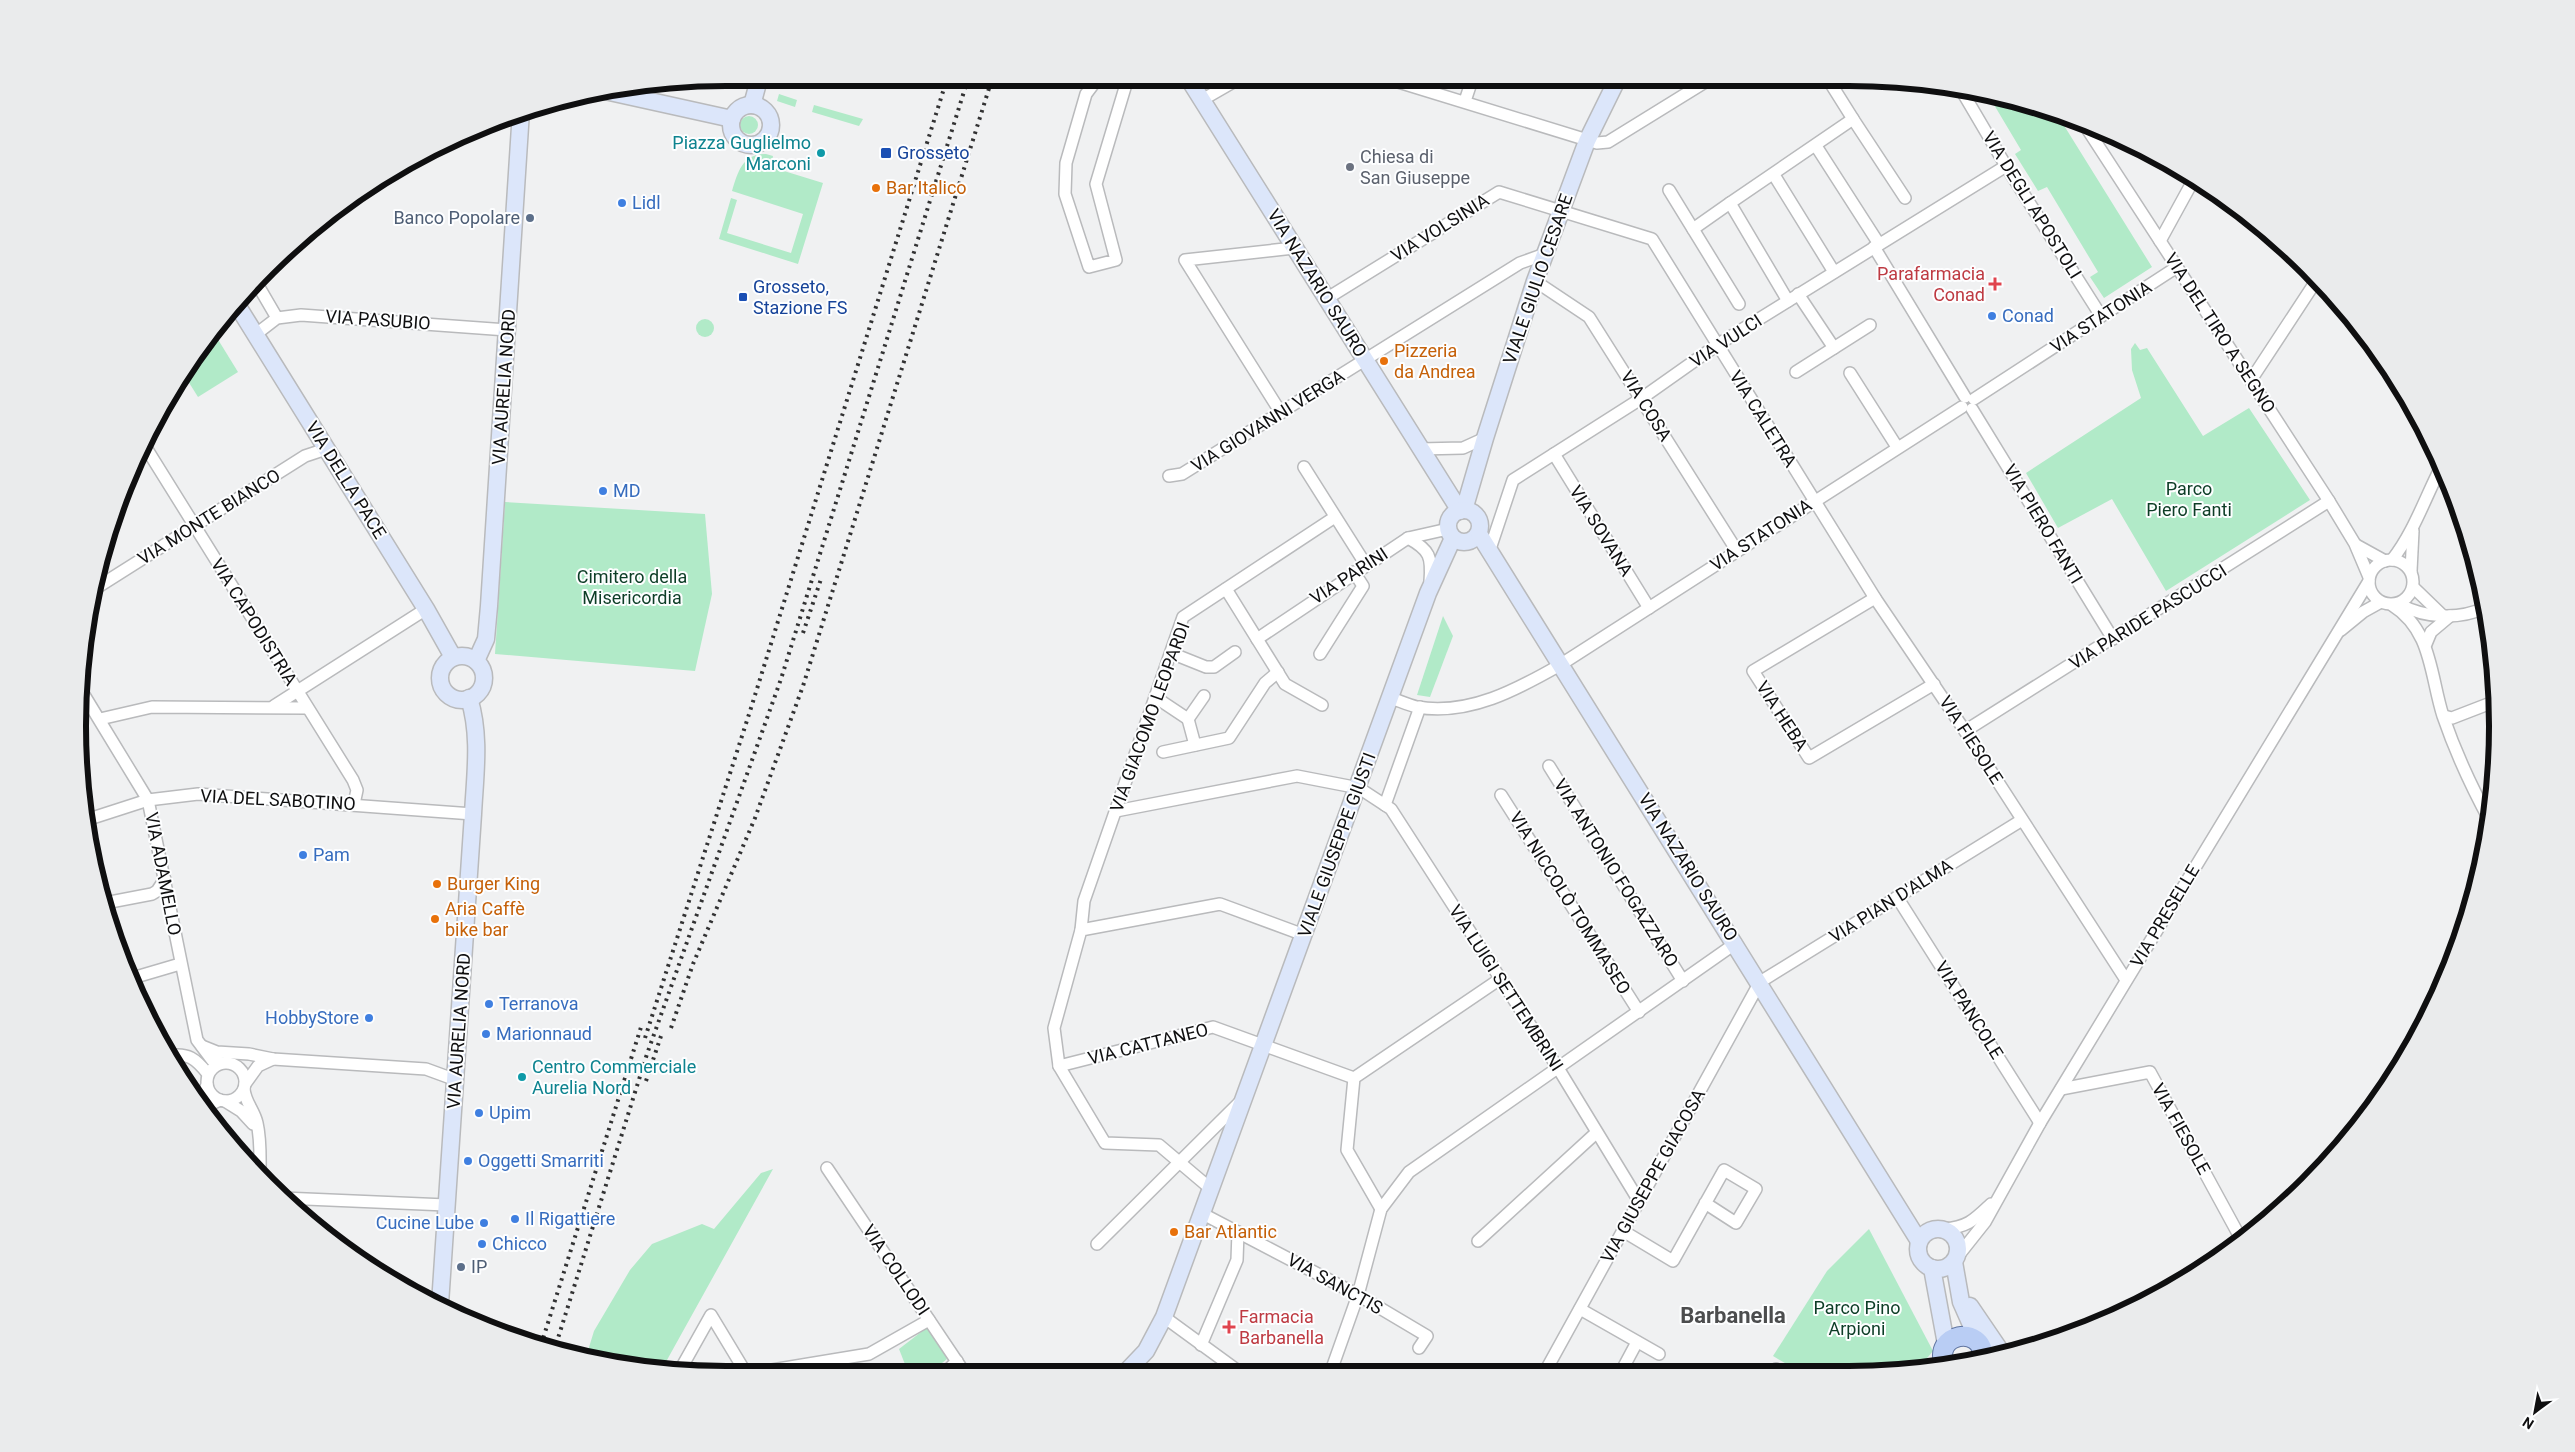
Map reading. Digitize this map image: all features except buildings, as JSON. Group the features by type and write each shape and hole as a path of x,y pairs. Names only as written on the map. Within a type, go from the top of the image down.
{"main road":[{"path":"752,105 757,86"},
{"name":"VIA NAZARIO SAURO","path":"1193,86 1420,448 1462,511"},
{"name":"VIALE GIULIO CESARE","path":"1462,511 1473,484 1485,438 1535,281 1587,141 1614,86"},
{"path":"628,94 732,119"},
{"path":"752,105 766,112 770,121 767,136 760,142 751,145 738,140 732,130 732,119 740,108 752,105"},
{"name":"VIA AURELIA NORD","path":"476,661 486,639 489,606 520,120"},
{"name":"VIA DELLA PACE","path":"240,310 426,609 453,657"},
{"name":"VIALE GIULIO CESARE","path":"1473,484 1478,495 1477,532"},
{"path":"1451,534 1462,542 1477,532 1475,515 1462,511"},
{"name":"VIALE GIUSEPPE GIUSTI","path":"1132,1366 1146,1351 1164,1317 1451,534 1450,518 1462,511"},
{"name":"VIA NAZARIO SAURO","path":"1477,532 1896,1200"},
{"name":"VIALE GIUSEPPE GIUSTI","path":"1428,593 1449,562 1477,532"},
{"path":"466,656 476,661 483,672 483,685 475,695 469,698 456,699 445,691 440,679 443,666 453,657 466,656"},
{"name":"VIA AURELIA NORD","path":"440,1299 473,814 476,740 475,717 469,698"},
{"path":"1896,1200 1917,1220 1940,1228 1955,1236 1959,1249 1956,1259 1958,1288 1967,1318 1982,1351"},
{"path":"1896,1200 1919,1241"},
{"path":"1940,1228 1926,1232 1919,1241 1918,1247 1921,1260 1932,1268 1944,1268 1956,1259"},
{"path":"1932,1268 1943,1358"},
{"path":"1958,1288 1998,1348"},
{"path":"1943,1358 1956,1337 1970,1337 1982,1351"}],"street":[{"path":"1092,86 1086,94 1066,163 1065,194 1089,267 1116,260 1096,184 1126,86"},
{"path":"1202,100 1226,86"},
{"path":"1415,86 1587,141 1608,142 1700,86"},
{"path":"1466,101 1470,86"},
{"path":"1832,86 1905,198"},
{"name":"VIA DEGLI APOSTOLI","path":"1966,98 2006,166 2101,316"},
{"path":"1693,229 1853,119"},
{"name":"VIA DEL TIRO A SEGNO","path":"2090,134 2330,501 2355,544 2369,579"},
{"name":"VIA PIERO FANTI","path":"1816,146 1877,246 1968,403 2113,639"},
{"name":"VIA VULCI","path":"1489,552 1514,480 1642,398 1717,345 2006,166"},
{"path":"1774,175 1834,272"},
{"path":"2160,241 2190,185"},
{"path":"1669,190 1739,304"},
{"name":"VIA VOLSINIA","path":"1326,298 1499,192 1561,211"},
{"path":"1730,203 1788,301"},
{"name":"VIA CALETRA","path":"1561,211 1652,239 1814,501"},
{"path":"1281,413 1185,260 1294,248"},
{"name":"VIA GIOVANNI VERGA","path":"1169,476 1182,474 1520,263 1545,254"},
{"name":"VIA STATONIA","path":"1391,698 1420,707 1442,707 1465,705 1504,696 1560,664 1649,608 2177,267"},
{"name":"VIA COSA","path":"1535,281 1589,316 1737,550"},
{"path":"2251,380 2312,286"},
{"path":"255,335 277,318 260,289"},
{"path":"1798,294 1834,348"},
{"name":"VIA PASUBIO","path":"277,318 301,315 507,330"},
{"path":"1796,372 1870,325"},
{"path":"1850,373 1897,448"},
{"path":"1420,448 1463,448 1485,438"},
{"name":"VIA MONTE BIANCO","path":"103,584 306,456 326,449"},
{"name":"VIA CAPODISTRIA","path":"148,451 355,784 357,790 354,804"},
{"name":"VIA SOVANA","path":"1554,454 1649,608"},
{"path":"1304,467 1366,565"},
{"path":"2390,604 2408,598 2413,587 2411,571 2415,524 2426,495 2437,474"},
{"name":"VIA FIESOLE","path":"1814,501 1875,598 1965,731 2126,980"},
{"name":"VIA PARIDE PASCUCCI","path":"1965,731 2330,501"},
{"name":"VIA GIACOMO LEOPARDI","path":"1060,1066 1054,1028 1081,930 1084,901 1183,617 1335,517"},
{"path":"2415,524 2388,560 2373,570 2369,579 2372,594 2410,618 2426,644 2444,716 2483,806"},
{"name":"VIA PARINI","path":"1257,639 1354,572 1408,538 1451,534"},
{"path":"1408,538 1425,549 1430,557 1432,563 1428,593"},
{"path":"2355,544 2388,560 2400,562 2411,571"},
{"path":"1320,654 1363,586 1354,572"},
{"name":"VIA PRESELLE","path":"1956,1259 1985,1222 2040,1123 2369,579"},
{"path":"2413,587 2446,615"},
{"path":"1226,589 1285,684 1322,705"},
{"name":"VIA HEBA","path":"1875,598 1753,671 1809,758 1934,684"},
{"path":"2390,604 2409,610 2446,615 2478,611"},
{"name":"VIA PRESELLE","path":"2336,634 2363,612 2390,604"},
{"path":"270,708 426,609"},
{"path":"2426,644 2431,632 2446,615"},
{"path":"1171,653 1206,667 1214,666 1235,652"},
{"path":"1163,752 1229,738 1265,683 1278,672"},
{"path":"1188,719 1204,696"},
{"path":"1155,697 1188,719 1195,745"},
{"name":"VIA ADAMELLO","path":"87,700 148,800 166,879 180,964 199,1043"},
{"path":"2444,716 2452,718 2488,704"},
{"path":"100,719 152,707 307,708"},
{"path":"1385,805 1420,707"},
{"name":"VIA ANTONIO FOGAZZARO","path":"1549,766 1683,981"},
{"path":"1116,811 1297,776 1359,788"},
{"name":"VIA LUIGI SETTEMBRINI","path":"1359,788 1390,809 1558,1068 1639,1201"},
{"name":"VIA DEL SABOTINO","path":"93,818 148,800 198,794 473,814"},
{"name":"VIA NICCOLÒ TOMMASEO","path":"1501,794 1639,1012"},
{"name":"VIA PIAN D'ALMA","path":"1760,982 2022,820"},
{"path":"111,903 152,894 161,887 166,879"},
{"name":"VIA PANCOLE","path":"1897,898 2040,1123"},
{"path":"1081,930 1220,904 1304,935"},
{"path":"1333,1366 1358,1295 1381,1209 1409,1172 1736,943"},
{"path":"137,977 180,964"},
{"path":"1381,1209 1347,1150 1354,1078 1500,979"},
{"name":"VIA GIUSEPPE GIACOSA","path":"1548,1366 1760,982"},
{"name":"VIA CATTANEO","path":"1060,1066 1213,1027 1265,1044 1354,1078"},
{"path":"199,1043 212,1060 222,1063 237,1066 273,1059"},
{"path":"199,1043 211,1051 249,1054 273,1059 426,1069 456,1080"},
{"path":"177,1055 194,1048 199,1043"},
{"path":"181,1054 193,1058 208,1079 211,1094 250,1118 258,1132"},
{"path":"211,1105 237,1098 258,1066 273,1059"},
{"path":"203,1093 214,1067 222,1063"},
{"path":"237,1066 243,1074 247,1104 257,1122 259,1163"},
{"path":"1060,1066 1105,1144 1159,1145 1211,1189"},
{"name":"VIA FIESOLE","path":"2061,1090 2150,1072 2238,1234"},
{"name":"VIALE GIUSEPPE GIUSTI","path":"1097,1244 1246,1097"},
{"path":"1478,1241 1596,1133"},
{"name":"VIA COLLODI","path":"827,1168 960,1366"},
{"path":"1623,1231 1673,1262 1705,1204 1724,1170 1756,1189 1736,1223 1705,1204"},
{"path":"295,1199 446,1205"},
{"name":"VIA PRESELLE","path":"1940,1228 1960,1228 1971,1222 1996,1200"},
{"name":"VIA SANCTIS","path":"1203,1214 1358,1295 1427,1336 1419,1348"},
{"path":"1202,1344 1237,1260 1238,1232"},
{"path":"1580,1309 1659,1354"},
{"path":"684,1364 711,1315 742,1366"},
{"path":"1164,1317 1231,1366"},
{"path":"795,1366 870,1354 929,1320"},
{"path":"1624,1366 1638,1342"},
{"path":"952,1366 957,1361"}],"green space":[{"path":"779,94 797,100 795,107 777,101"},
{"path":"1993,103 2062,123 2152,267 2104,298 2090,277 2098,272 2047,187 2038,191 2015,154 2021,150"},
{"path":"814,105 863,119 859,126 812,112"},
{"path":"749,116 755,119 758,125 755,131 749,134 743,131 740,125 743,119"},
{"path":"766,154 773,156 771,167 823,183 798,264 719,239 731,198 737,200 727,233 791,253 803,214 732,191 742,165 751,157"},
{"path":"705,319 711,322 714,328 711,334 705,337 699,334 696,328 699,322"},
{"path":"217,338 238,372 198,397 188,381"},
{"name":"Parco Piero Fanti","path":"2135,343 2140,350 2147,348 2203,436 2249,408 2310,500 2166,591 2112,499 2058,528 2026,473 2141,398 2132,370 2131,349"},
{"name":"Cimitero della Misericordia","path":"505,502 705,514 712,594 695,671 495,654"},
{"path":"1443,616 1453,636 1430,697 1417,695"},
{"path":"773,1169 666,1362 588,1350 594,1331 630,1270 652,1244 702,1224 714,1229 761,1173"},
{"name":"Parco Pino Arpioni","path":"1869,1229 1933,1351 1925,1361 1849,1366 1790,1366 1773,1356 1827,1271"},
{"path":"929,1326 947,1359 938,1366 906,1366 899,1349"}],"railway":[{"path":"645,1038 751,708 945,86"},
{"path":"557,1343 647,1054 781,679 966,86"},
{"path":"671,1028 693,964 755,818 803,686 990,86"},
{"path":"803,633 821,579"},
{"path":"543,1339 642,1024"},
{"path":"646,1081 661,1036"}],"place":[{"name":"Piazza Guglielmo Marconi","path":"821,153"},
{"name":"Grosseto","path":"886,153"},
{"name":"Chiesa di San Giuseppe","path":"1350,167"},
{"name":"Bar Italico","path":"876,188"},
{"name":"Lidl","path":"622,203"},
{"name":"Banco Popolare","path":"530,218"},
{"name":"Parafarmacia Conad","path":"1995,284"},
{"name":"Grosseto, Stazione FS","path":"743,297"},
{"name":"Conad","path":"1992,316"},
{"name":"Pizzeria da Andrea","path":"1384,361"},
{"name":"MD","path":"603,491"},
{"name":"Pam","path":"303,855"},
{"name":"Burger King","path":"437,884"},
{"name":"Aria Caffè bike bar","path":"435,919"},
{"name":"Terranova","path":"489,1004"},
{"name":"HobbyStore","path":"369,1018"},
{"name":"Marionnaud","path":"486,1034"},
{"name":"Centro Commerciale Aurelia Nord","path":"522,1077"},
{"name":"Upim","path":"479,1113"},
{"name":"Oggetti Smarriti","path":"468,1161"},
{"name":"Il Rigattiere","path":"515,1219"},
{"name":"Cucine Lube","path":"484,1223"},
{"name":"Bar Atlantic","path":"1174,1232"},
{"name":"Chicco","path":"482,1244"},
{"name":"IP","path":"461,1267"},
{"name":"Farmacia Barbanella","path":"1229,1327"}],"district":[{"name":"Barbanella","path":"1733,1315"}]}
